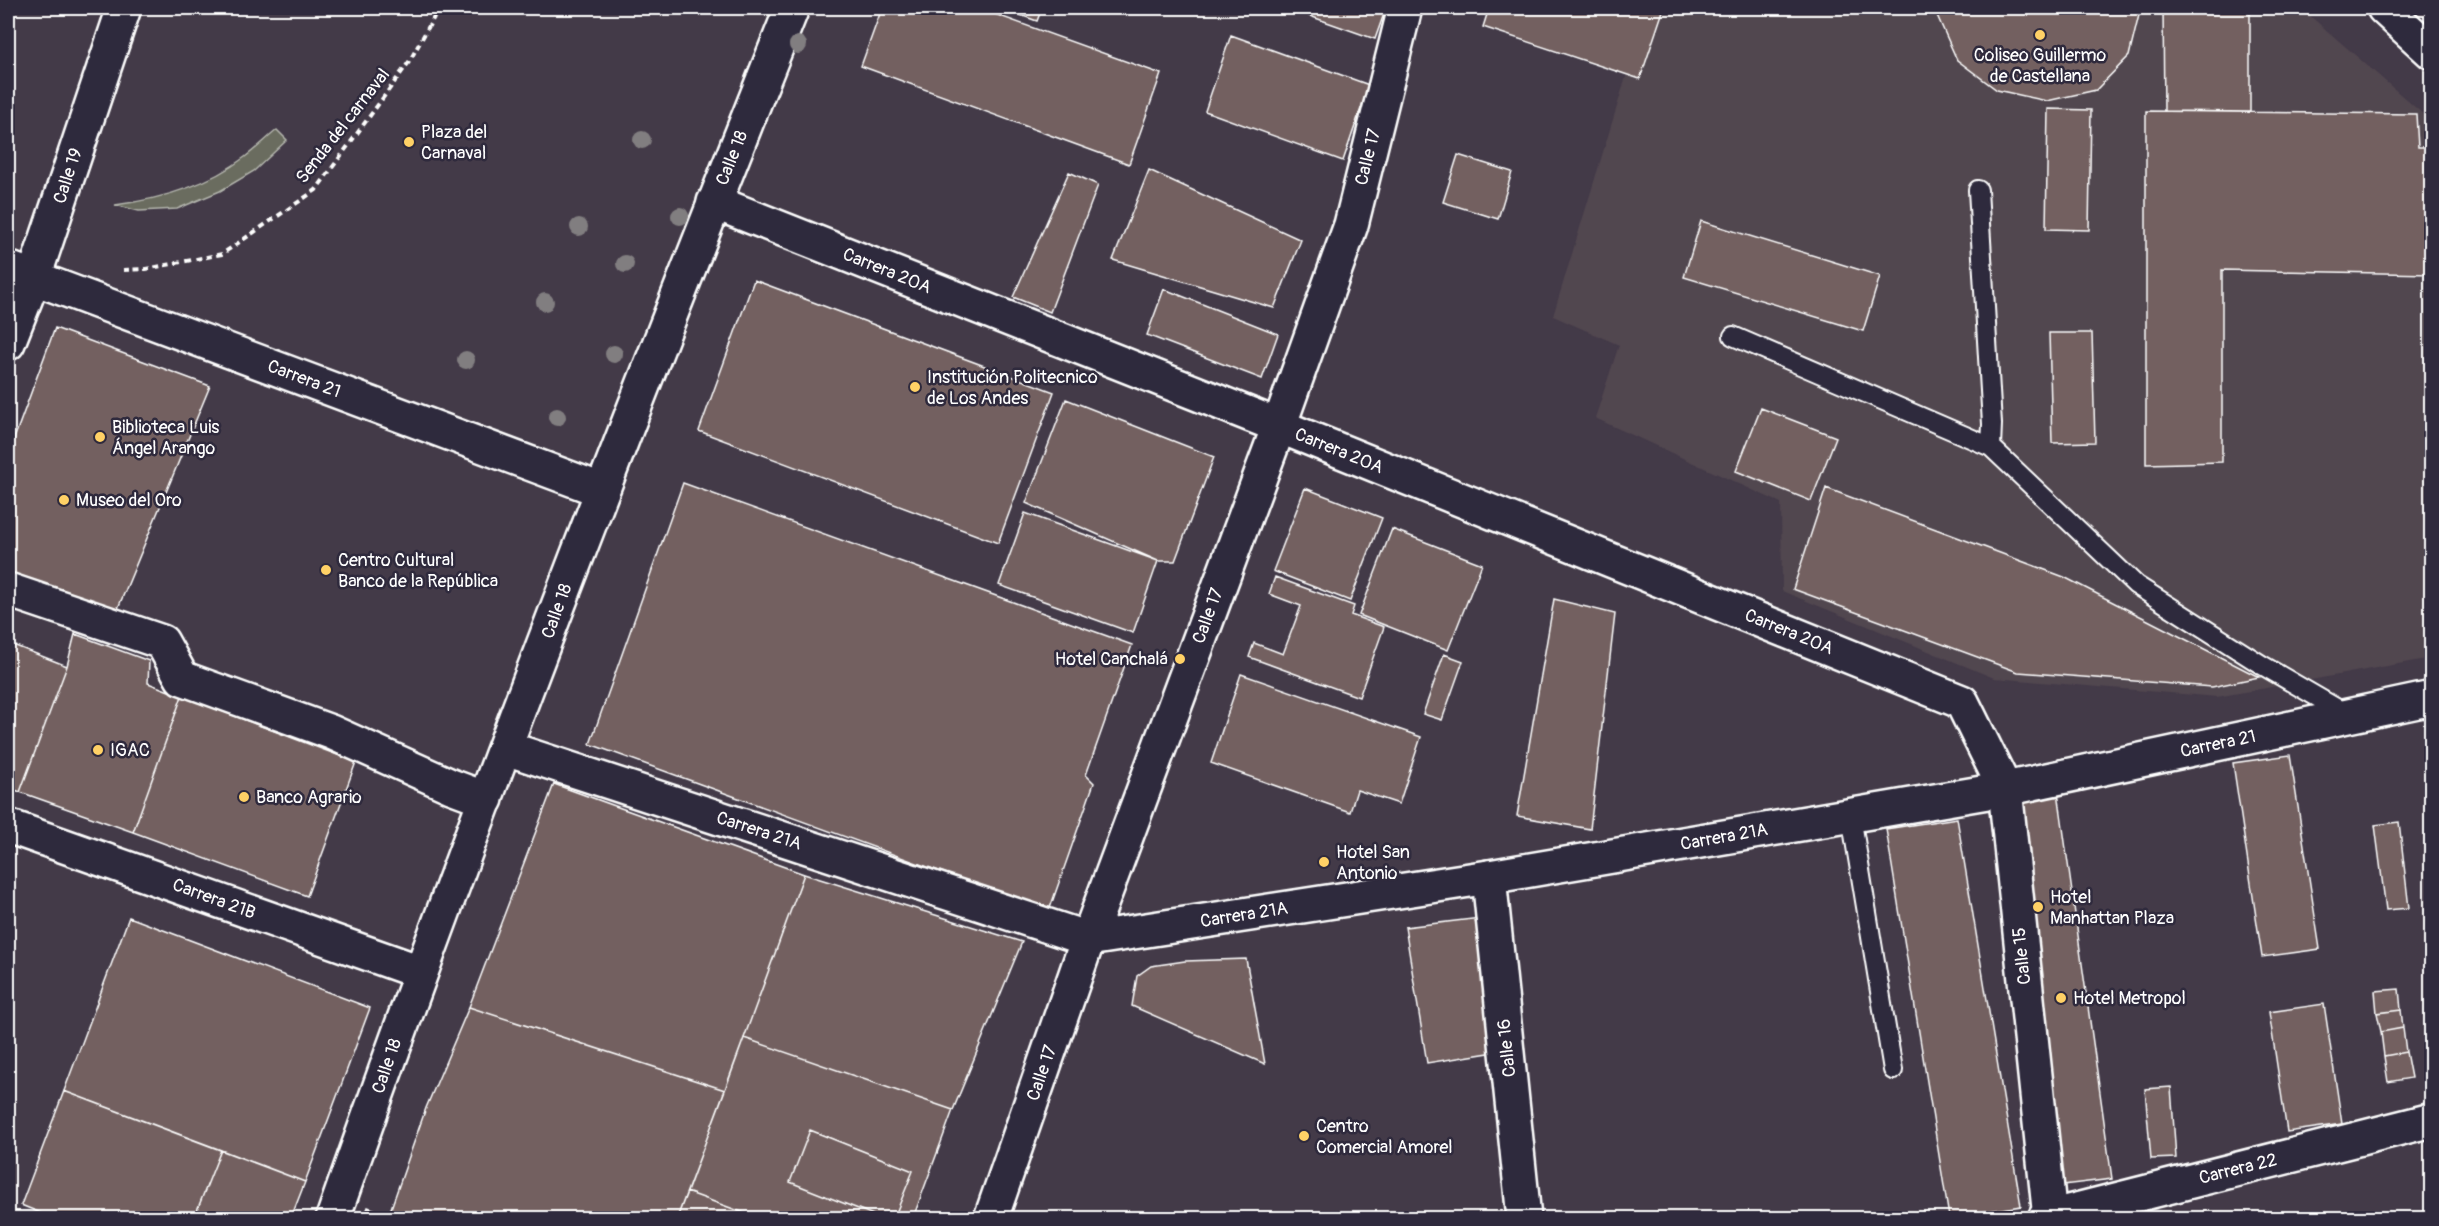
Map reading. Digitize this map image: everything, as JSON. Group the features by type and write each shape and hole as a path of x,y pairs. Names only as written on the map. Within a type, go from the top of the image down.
{"street":[{"name":"Calle 19","path":"8,343 21,273 124,8"},
{"name":"Calle 18","path":"333,1218 420,972 601,490 792,8"},
{"name":"Calle 17","path":"991,1218 1088,939 1279,426 1351,225 1405,8"},
{"path":"2384,8 2432,52"},
{"name":"Carrera 20A","path":"714,202 1279,426 1962,702"},
{"name":"Carrera 21","path":"21,273 601,490"},
{"path":"8,590 162,642 182,678 331,732 451,786 486,799"},
{"name":"Carrera 21","path":"2005,789 2432,698"},
{"name":"Calle 15","path":"1962,702 2005,789 2049,1218"},
{"name":"Carrera 21A","path":"506,748 1088,939 1489,877 2005,789"},
{"name":"Carrera 21B","path":"8,826 420,972"},
{"name":"Calle 16","path":"1489,877 1524,1218"},
{"name":"Carrera 22","path":"2049,1218 2432,1120"}],"lane":[{"path":"1978,190 1992,447"},
{"path":"1733,336 1992,447 2136,585 2262,665 2350,716"},
{"path":"1851,816 1893,1070"}],"path":[{"name":"Senda del carnaval","path":"113,271 146,269 222,254 316,190 409,62 439,8"}],"shaded area":[{"path":"1647,8 2301,8 2431,121 2431,658 2217,697 1994,678 1782,591 1781,503 1595,418 1619,345 1553,316"}],"green space":[{"path":"277,130 287,140 254,171 220,191 177,209 139,211 115,205 167,195 200,183 249,154"}],"building":[{"path":"882,8 978,8 1161,74 1129,164 861,66"},
{"path":"1001,8 1042,8 1037,21"},
{"path":"1287,8 1386,8 1375,39"},
{"path":"1489,8 1595,8 1612,13 1614,8 1653,8 1663,11 1640,79 1483,27"},
{"name":"Coliseo Guillermo de Castellana","path":"1937,8 2138,8 2139,15 2129,56 2096,90 2047,101 1997,90 1957,60 1936,13"},
{"path":"2163,8 2250,8 2250,112 2164,111"},
{"path":"1231,35 1369,85 1343,161 1205,111"},
{"path":"2048,109 2091,110 2089,230 2046,229"},
{"path":"2146,111 2416,114 2418,147 2432,147 2432,274 2222,270 2222,462 2146,464"},
{"path":"1458,155 1512,172 1498,219 1443,202"},
{"path":"1149,170 1301,240 1274,308 1113,260"},
{"path":"1069,172 1098,185 1050,312 1013,297"},
{"path":"1701,221 1880,276 1863,331 1684,277"},
{"path":"754,280 1054,392 998,543 699,431"},
{"path":"1164,289 1278,334 1262,379 1147,335"},
{"path":"55,328 210,386 116,613 8,574 8,455"},
{"path":"2049,333 2092,333 2095,442 2052,443"},
{"path":"1066,399 1214,457 1175,561 1158,561 1026,503"},
{"path":"1761,408 1836,437 1811,501 1736,471"},
{"path":"683,483 1132,645 1086,775 1094,783 1049,911 590,744"},
{"path":"1305,488 1382,518 1350,601 1273,571"},
{"path":"1826,488 2064,577 2259,677 2212,687 2018,672 1793,589"},
{"path":"1025,513 1158,561 1133,633 999,585"},
{"path":"1392,529 1482,564 1448,650 1359,615"},
{"path":"1275,577 1354,606 1351,615 1384,627 1359,697 1249,657 1254,643 1283,654 1301,606 1269,594"},
{"path":"1554,599 1615,614 1590,829 1517,816"},
{"path":"75,634 149,661 148,683 182,696 133,832 20,792 67,666"},
{"path":"8,643 67,666 20,792 8,787"},
{"path":"1444,654 1463,661 1442,720 1423,714"},
{"path":"1241,674 1421,737 1399,804 1357,790 1350,812 1211,763"},
{"name":"Banco Agrario","path":"182,696 356,762 307,896 133,832"},
{"path":"2290,755 2320,949 2262,957 2233,763"},
{"path":"554,784 804,874 725,1090 469,1007"},
{"path":"2058,792 2112,1179 2063,1185 2010,799"},
{"path":"1957,818 2021,1206 1949,1217 1886,829"},
{"path":"2399,822 2409,908 2386,910 2375,825"},
{"path":"804,874 1022,942 953,1110 744,1038"},
{"path":"129,917 370,1008 305,1182 64,1091"},
{"path":"1489,917 1501,1051 1427,1063 1405,927"},
{"path":"1246,959 1265,1064 1132,1006 1137,976 1151,966 1185,961"},
{"path":"2399,989 2401,1010 2377,1013 2375,991"},
{"path":"2324,1004 2342,1124 2287,1132 2269,1012"},
{"path":"469,1007 725,1090 677,1218 400,1218 389,1214 426,1108"},
{"path":"2401,1010 2403,1028 2381,1032 2377,1013"},
{"path":"2403,1028 2406,1052 2384,1056 2381,1032"},
{"path":"744,1038 953,1110 913,1218 758,1218 687,1192"},
{"path":"2406,1052 2411,1078 2388,1082 2384,1056"},
{"path":"2171,1087 2176,1158 2151,1159 2145,1089"},
{"path":"64,1091 221,1150 194,1218 53,1218 21,1205"},
{"path":"810,1130 913,1171 894,1218 881,1218 790,1182"},
{"path":"221,1150 305,1182 291,1218 194,1218"},
{"path":"687,1192 758,1218 677,1218"},
{"path":"368,1207 397,1218 364,1218"}],"place":[{"name":"Coliseo Guillermo de Castellana","path":"2040,35"},
{"name":"Plaza del Carnaval","path":"409,142"},
{"name":"Institución Politecnico de Los Andes","path":"915,387"},
{"name":"Biblioteca Luis Ángel Arango","path":"100,437"},
{"name":"Museo del Oro","path":"64,500"},
{"name":"Centro Cultural Banco de la República","path":"326,570"},
{"name":"Hotel Canchalá","path":"1180,659"},
{"name":"IGAC","path":"98,750"},
{"name":"Banco Agrario","path":"244,797"},
{"name":"Hotel San Antonio","path":"1324,862"},
{"name":"Hotel Manhattan Plaza","path":"2038,907"},
{"name":"Hotel Metropol","path":"2061,998"},
{"name":"Centro Comercial Amorel","path":"1304,1136"}]}
